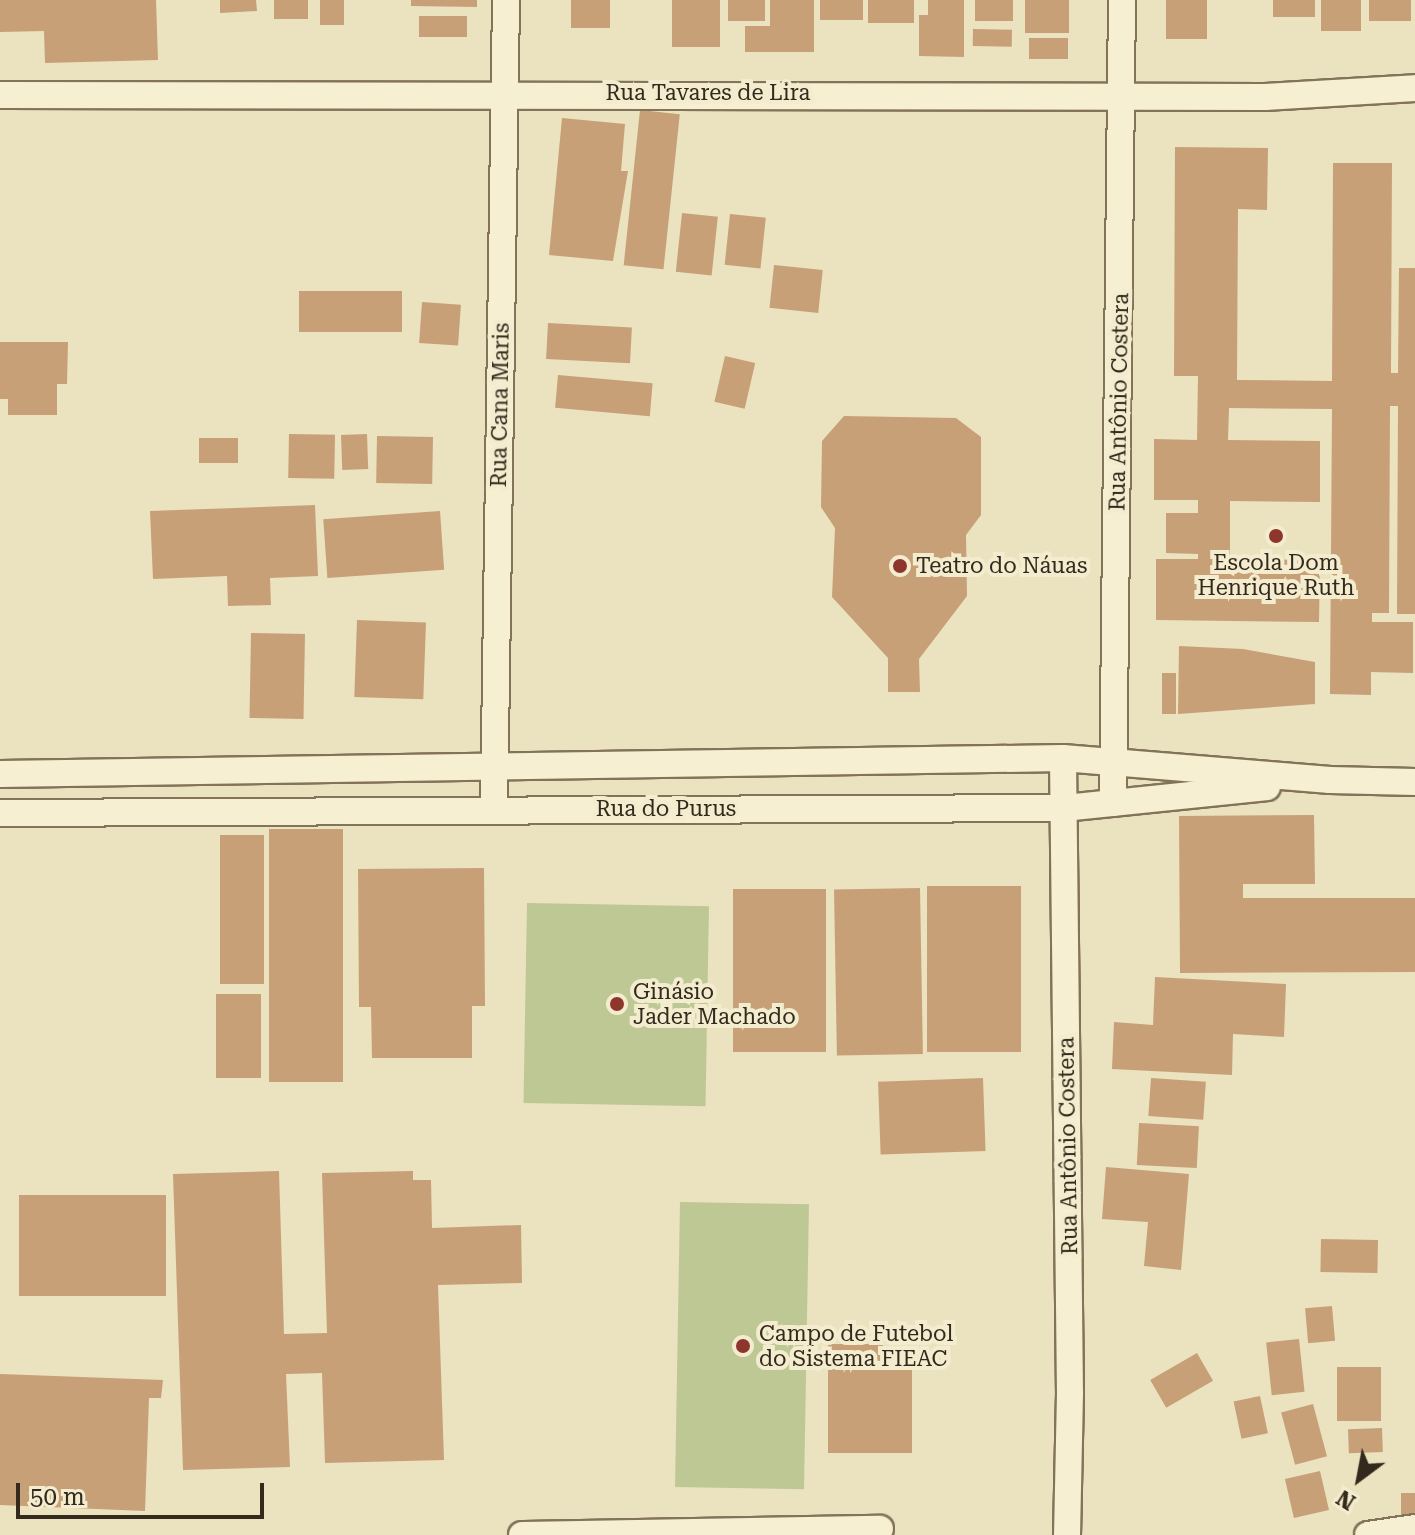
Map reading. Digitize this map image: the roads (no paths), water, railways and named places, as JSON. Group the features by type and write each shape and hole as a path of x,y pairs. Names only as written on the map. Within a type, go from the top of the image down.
{"street":[{"name":"Rua Cana Maris","path":"494,809 506,0"},
{"name":"Rua Antônio Costera","path":"1113,803 1122,0"},
{"name":"Rua Tavares de Lira","path":"0,95 504,93 1265,97 1415,88"},
{"name":"Rua Antônio Costera","path":"1063,758 1070,1393 1067,1535"},
{"name":"Rua do Purus","path":"0,774 496,763 1063,758 1330,780 1415,782"},
{"name":"Rua do Purus","path":"0,813 1064,808 1330,780"},
{"path":"1368,1535 1415,1528"},
{"path":"522,1535 880,1529"}],"place":[{"name":"Escola Dom Henrique Ruth","path":"1276,536"},
{"name":"Teatro do Náuas","path":"900,566"},
{"name":"Ginásio Jader Machado","path":"617,1004"},
{"name":"Campo de Futebol do Sistema FIEAC","path":"743,1346"}]}
